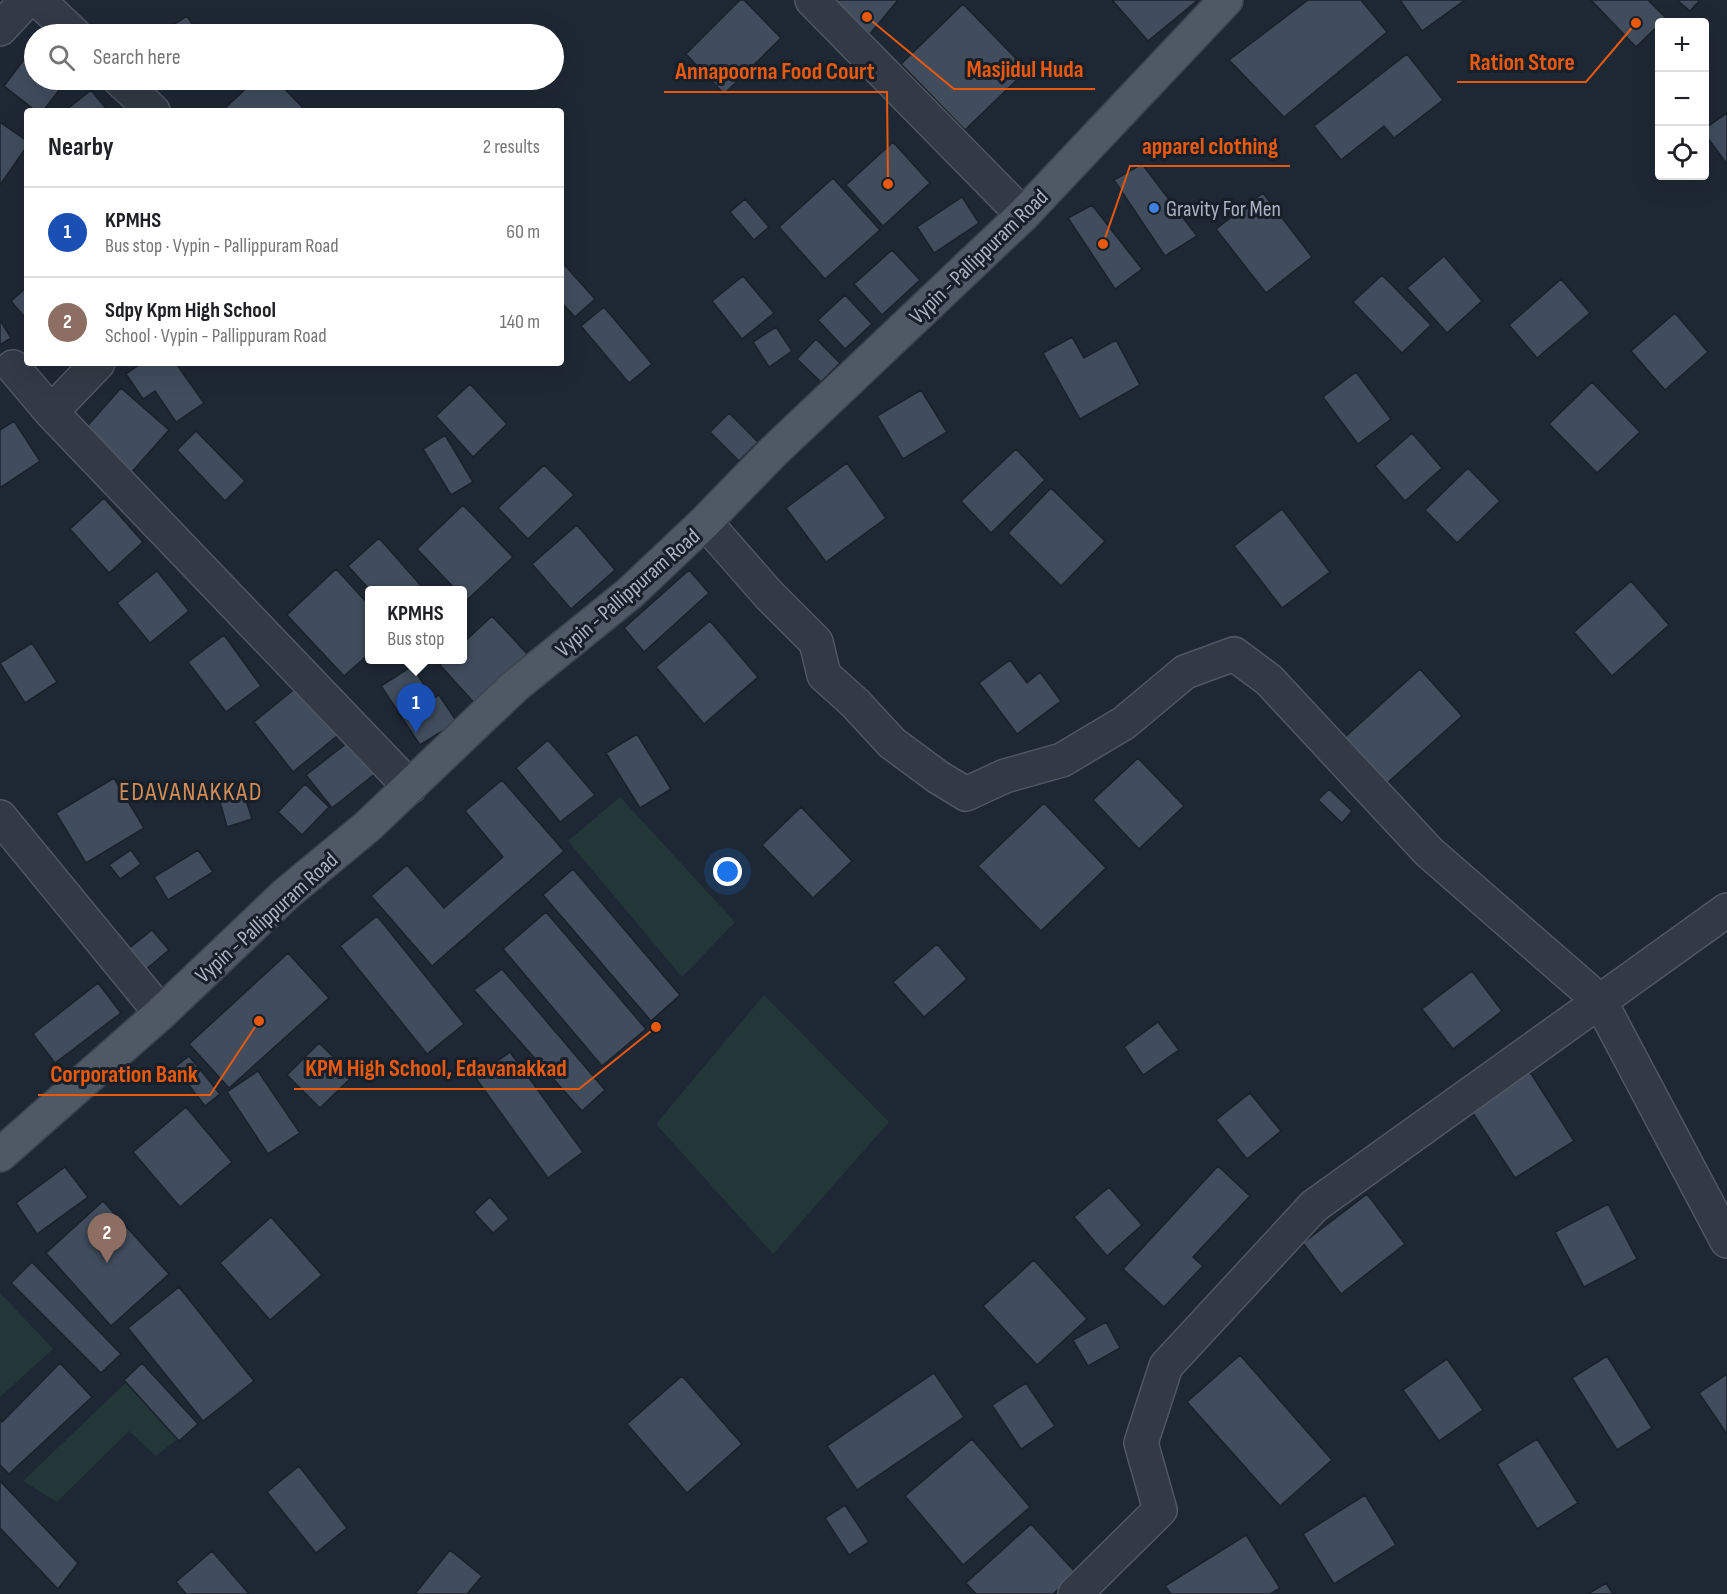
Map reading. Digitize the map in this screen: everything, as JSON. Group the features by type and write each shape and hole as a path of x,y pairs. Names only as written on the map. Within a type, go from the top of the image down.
{"main road":[{"name":"Vypin - Pallippuram Road","path":"0,1155 161,1013 286,894 368,826 515,686 630,593 705,522 772,453 1023,215 1226,0"}],"street":[{"path":"0,29 27,0"},
{"path":"38,0 63,24"},
{"path":"812,0 1023,215"},
{"path":"131,90 150,108"},
{"path":"51,412 95,366"},
{"path":"13,367 51,412 410,787"},
{"path":"705,522 770,595 816,642 824,675 855,703 892,743 938,777 966,794 1005,776 1062,760 1124,723 1185,672 1234,654 1269,680 1429,852 1600,1001 1727,1241"},
{"path":"0,817 161,1013"},
{"path":"1075,1594 1160,1510 1141,1443 1166,1366 1314,1206 1727,910"}],"green space":[{"path":"620,797 735,922 682,977 568,841"},
{"path":"764,995 889,1122 773,1254 656,1124"},
{"path":"0,1293 53,1349 0,1397"},
{"path":"135,1374 186,1432 156,1456 129,1431 57,1502 23,1481"}],"building":[{"path":"740,0 744,0 781,38 724,94 686,54"},
{"path":"829,0 898,0 870,34"},
{"path":"1112,0 1198,0 1148,41"},
{"path":"1308,0 1361,0 1387,32 1284,117 1229,60"},
{"path":"1400,0 1465,0 1422,31"},
{"path":"1591,0 1648,0 1666,18 1655,18 1655,29 1636,47"},
{"path":"1677,0 1700,0 1690,11"},
{"path":"963,4 1027,70 965,130 901,64"},
{"path":"187,16 192,24 174,24"},
{"path":"1407,54 1443,100 1394,138 1384,126 1341,160 1314,126"},
{"path":"24,59 24,90 59,90 45,108 32,108 4,86"},
{"path":"91,90 106,108 69,108"},
{"path":"244,90 286,90 303,108 225,108"},
{"path":"1727,113 1727,164 1709,140 1709,126"},
{"path":"0,122 24,139 24,150 0,185"},
{"path":"893,142 930,183 883,226 846,185"},
{"name":"Gravity For Men","path":"1142,164 1197,236 1165,256 1114,180"},
{"path":"833,178 880,230 825,279 779,227"},
{"path":"1263,193 1312,257 1266,293 1216,229"},
{"path":"962,197 979,223 934,253 917,227"},
{"path":"745,199 769,227 754,240 730,212"},
{"path":"1092,205 1142,269 1115,289 1068,218"},
{"path":"892,250 920,280 882,315 854,284"},
{"path":"1444,256 1482,301 1447,333 1407,288"},
{"path":"564,264 595,299 575,317 564,305"},
{"path":"1382,275 1431,325 1402,353 1353,302"},
{"path":"743,276 774,313 742,339 712,301"},
{"path":"1561,279 1590,313 1537,358 1509,325"},
{"path":"24,290 24,316 11,301"},
{"path":"845,295 872,324 845,349 818,320"},
{"path":"604,307 652,364 629,383 581,326"},
{"path":"1675,313 1708,352 1665,390 1631,351"},
{"path":"0,320 11,338 0,345"},
{"path":"776,327 792,351 769,367 753,342"},
{"path":"1072,337 1084,358 1116,340 1140,385 1080,419 1043,353"},
{"path":"816,339 840,363 821,382 797,359"},
{"path":"138,366 178,366 204,403 176,422 155,391 143,399 126,374"},
{"path":"1356,372 1391,419 1358,444 1323,397"},
{"path":"1592,382 1640,432 1597,473 1549,424"},
{"path":"470,384 507,424 473,457 436,416"},
{"path":"121,388 169,430 130,474 82,432"},
{"path":"921,390 947,432 903,459 877,416"},
{"path":"729,413 758,442 739,461 710,432"},
{"path":"14,421 40,461 0,488 0,430"},
{"path":"196,431 245,481 225,501 177,450"},
{"path":"1412,433 1442,468 1405,501 1375,466"},
{"path":"445,435 473,482 451,495 423,449"},
{"path":"1016,449 1045,480 991,533 961,501"},
{"path":"847,463 886,518 826,562 786,508"},
{"path":"544,465 574,495 528,539 498,508"},
{"path":"1468,468 1500,501 1457,543 1425,510"},
{"path":"1051,488 1105,541 1061,586 1008,533"},
{"path":"104,498 143,542 109,573 70,529"},
{"path":"463,505 513,557 467,600 467,586 452,586 417,549"},
{"path":"1282,509 1330,572 1282,608 1234,546"},
{"path":"577,525 615,570 571,609 532,564"},
{"path":"379,538 421,586 366,586 348,566"},
{"path":"336,569 365,601 365,657 344,676 287,615"},
{"path":"689,570 709,593 644,652 624,628"},
{"path":"157,571 189,611 150,643 117,603"},
{"path":"1631,581 1669,625 1612,676 1574,632"},
{"path":"492,616 530,657 477,706 440,665 467,664 467,639"},
{"path":"710,621 758,677 704,724 656,667"},
{"path":"224,635 261,686 226,712 188,662"},
{"path":"32,643 57,682 25,703 0,663"},
{"path":"1010,660 1027,683 1040,672 1061,701 1017,734 979,683"},
{"path":"412,666 433,699 439,695 457,722 420,745 381,686"},
{"path":"1420,669 1462,716 1385,785 1344,738"},
{"path":"302,683 342,732 293,772 254,722"},
{"path":"637,734 671,789 640,808 606,753"},
{"path":"351,740 376,773 332,808 306,775"},
{"path":"548,740 595,795 560,822 516,768"},
{"path":"1138,758 1184,806 1139,849 1093,800"},
{"path":"114,778 144,828 86,863 56,813"},
{"path":"502,780 564,851 432,966 371,896 407,865 444,908 503,857 465,811"},
{"path":"305,784 329,807 302,835 278,812"},
{"path":"1329,789 1352,811 1342,823 1318,800"},
{"path":"244,794 252,819 227,827 220,802"},
{"path":"1044,803 1106,868 1041,931 978,866"},
{"path":"801,807 852,861 813,898 762,845"},
{"path":"131,850 141,864 120,879 109,865"},
{"path":"198,850 213,872 168,900 154,877"},
{"path":"573,869 680,995 651,1021 543,895"},
{"path":"546,912 646,1029 602,1066 503,949"},
{"path":"377,916 464,1024 427,1054 340,946"},
{"path":"152,930 169,950 144,971 127,950"},
{"path":"937,944 967,979 924,1017 893,982"},
{"path":"288,953 329,998 229,1088 189,1044"},
{"path":"502,969 605,1090 582,1111 474,990"},
{"path":"1472,971 1502,1011 1453,1049 1422,1009"},
{"path":"98,983 121,1013 55,1063 33,1034"},
{"path":"1158,1022 1179,1050 1143,1075 1124,1047"},
{"path":"319,1043 353,1076 320,1108 287,1075"},
{"path":"510,1052 583,1152 548,1178 475,1077"},
{"path":"189,1056 220,1094 205,1106 175,1067"},
{"path":"258,1071 300,1133 268,1154 227,1092"},
{"path":"1530,1072 1574,1141 1515,1178 1471,1110"},
{"path":"1250,1093 1281,1131 1247,1159 1216,1120"},
{"path":"186,1107 232,1162 180,1207 133,1152"},
{"path":"1218,1166 1250,1196 1193,1257 1203,1266 1164,1307 1123,1269"},
{"path":"65,1167 88,1197 37,1234 16,1203"},
{"path":"1109,1187 1142,1225 1107,1256 1074,1217"},
{"path":"1367,1194 1405,1244 1341,1294 1303,1243"},
{"path":"490,1197 509,1219 493,1233 474,1212"},
{"path":"103,1201 169,1274 111,1326 46,1253"},
{"path":"1608,1204 1637,1259 1584,1287 1555,1232"},
{"path":"271,1217 322,1275 270,1320 220,1263"},
{"path":"1034,1260 1087,1319 1037,1365 983,1306"},
{"path":"32,1262 121,1354 101,1373 11,1283"},
{"path":"179,1287 254,1381 203,1421 128,1328"},
{"path":"1106,1322 1120,1348 1088,1366 1073,1340"},
{"path":"1240,1355 1332,1460 1280,1506 1187,1402"},
{"path":"1607,1356 1652,1428 1617,1450 1572,1378"},
{"path":"1447,1359 1483,1410 1439,1441 1403,1390"},
{"path":"60,1363 92,1397 9,1474 0,1465 0,1419 2,1422"},
{"path":"142,1363 198,1424 179,1441 124,1380"},
{"path":"934,1373 964,1417 857,1490 827,1446"},
{"path":"1727,1374 1727,1434 1699,1393"},
{"path":"682,1376 742,1444 687,1493 627,1424"},
{"path":"1026,1383 1055,1426 1021,1449 992,1405"},
{"path":"972,1439 1030,1507 963,1565 905,1496"},
{"path":"1537,1439 1578,1503 1537,1529 1497,1464"},
{"path":"299,1466 347,1528 316,1553 267,1492"},
{"path":"0,1481 78,1563 58,1589 0,1528"},
{"path":"1365,1495 1396,1545 1334,1584 1303,1534"},
{"path":"845,1505 869,1542 849,1555 825,1518"},
{"path":"1031,1524 1076,1573 1053,1594 976,1594 966,1583"},
{"path":"1246,1535 1280,1588 1270,1594 1171,1594 1165,1586"},
{"path":"450,1550 482,1576 467,1594 415,1594"},
{"path":"212,1551 249,1594 186,1594 176,1582"},
{"path":"1606,1583 1613,1594 1588,1594"}],"place":[{"name":"Masjidul Huda","path":"867,17"},
{"name":"Ration Store","path":"1636,23"},
{"name":"Annapoorna Food Court","path":"888,184"},
{"name":"Gravity For Men","path":"1154,208"},
{"name":"apparel clothing","path":"1103,244"},
{"name":"KPMHS","path":"416,733"},
{"name":"Corporation Bank","path":"259,1021"},
{"name":"KPM High School, Edavanakkad","path":"656,1027"},
{"name":"Sdpy Kpm High School","path":"107,1263"}],"district":[{"name":"EDAVANAKKAD","path":"191,791"}]}
